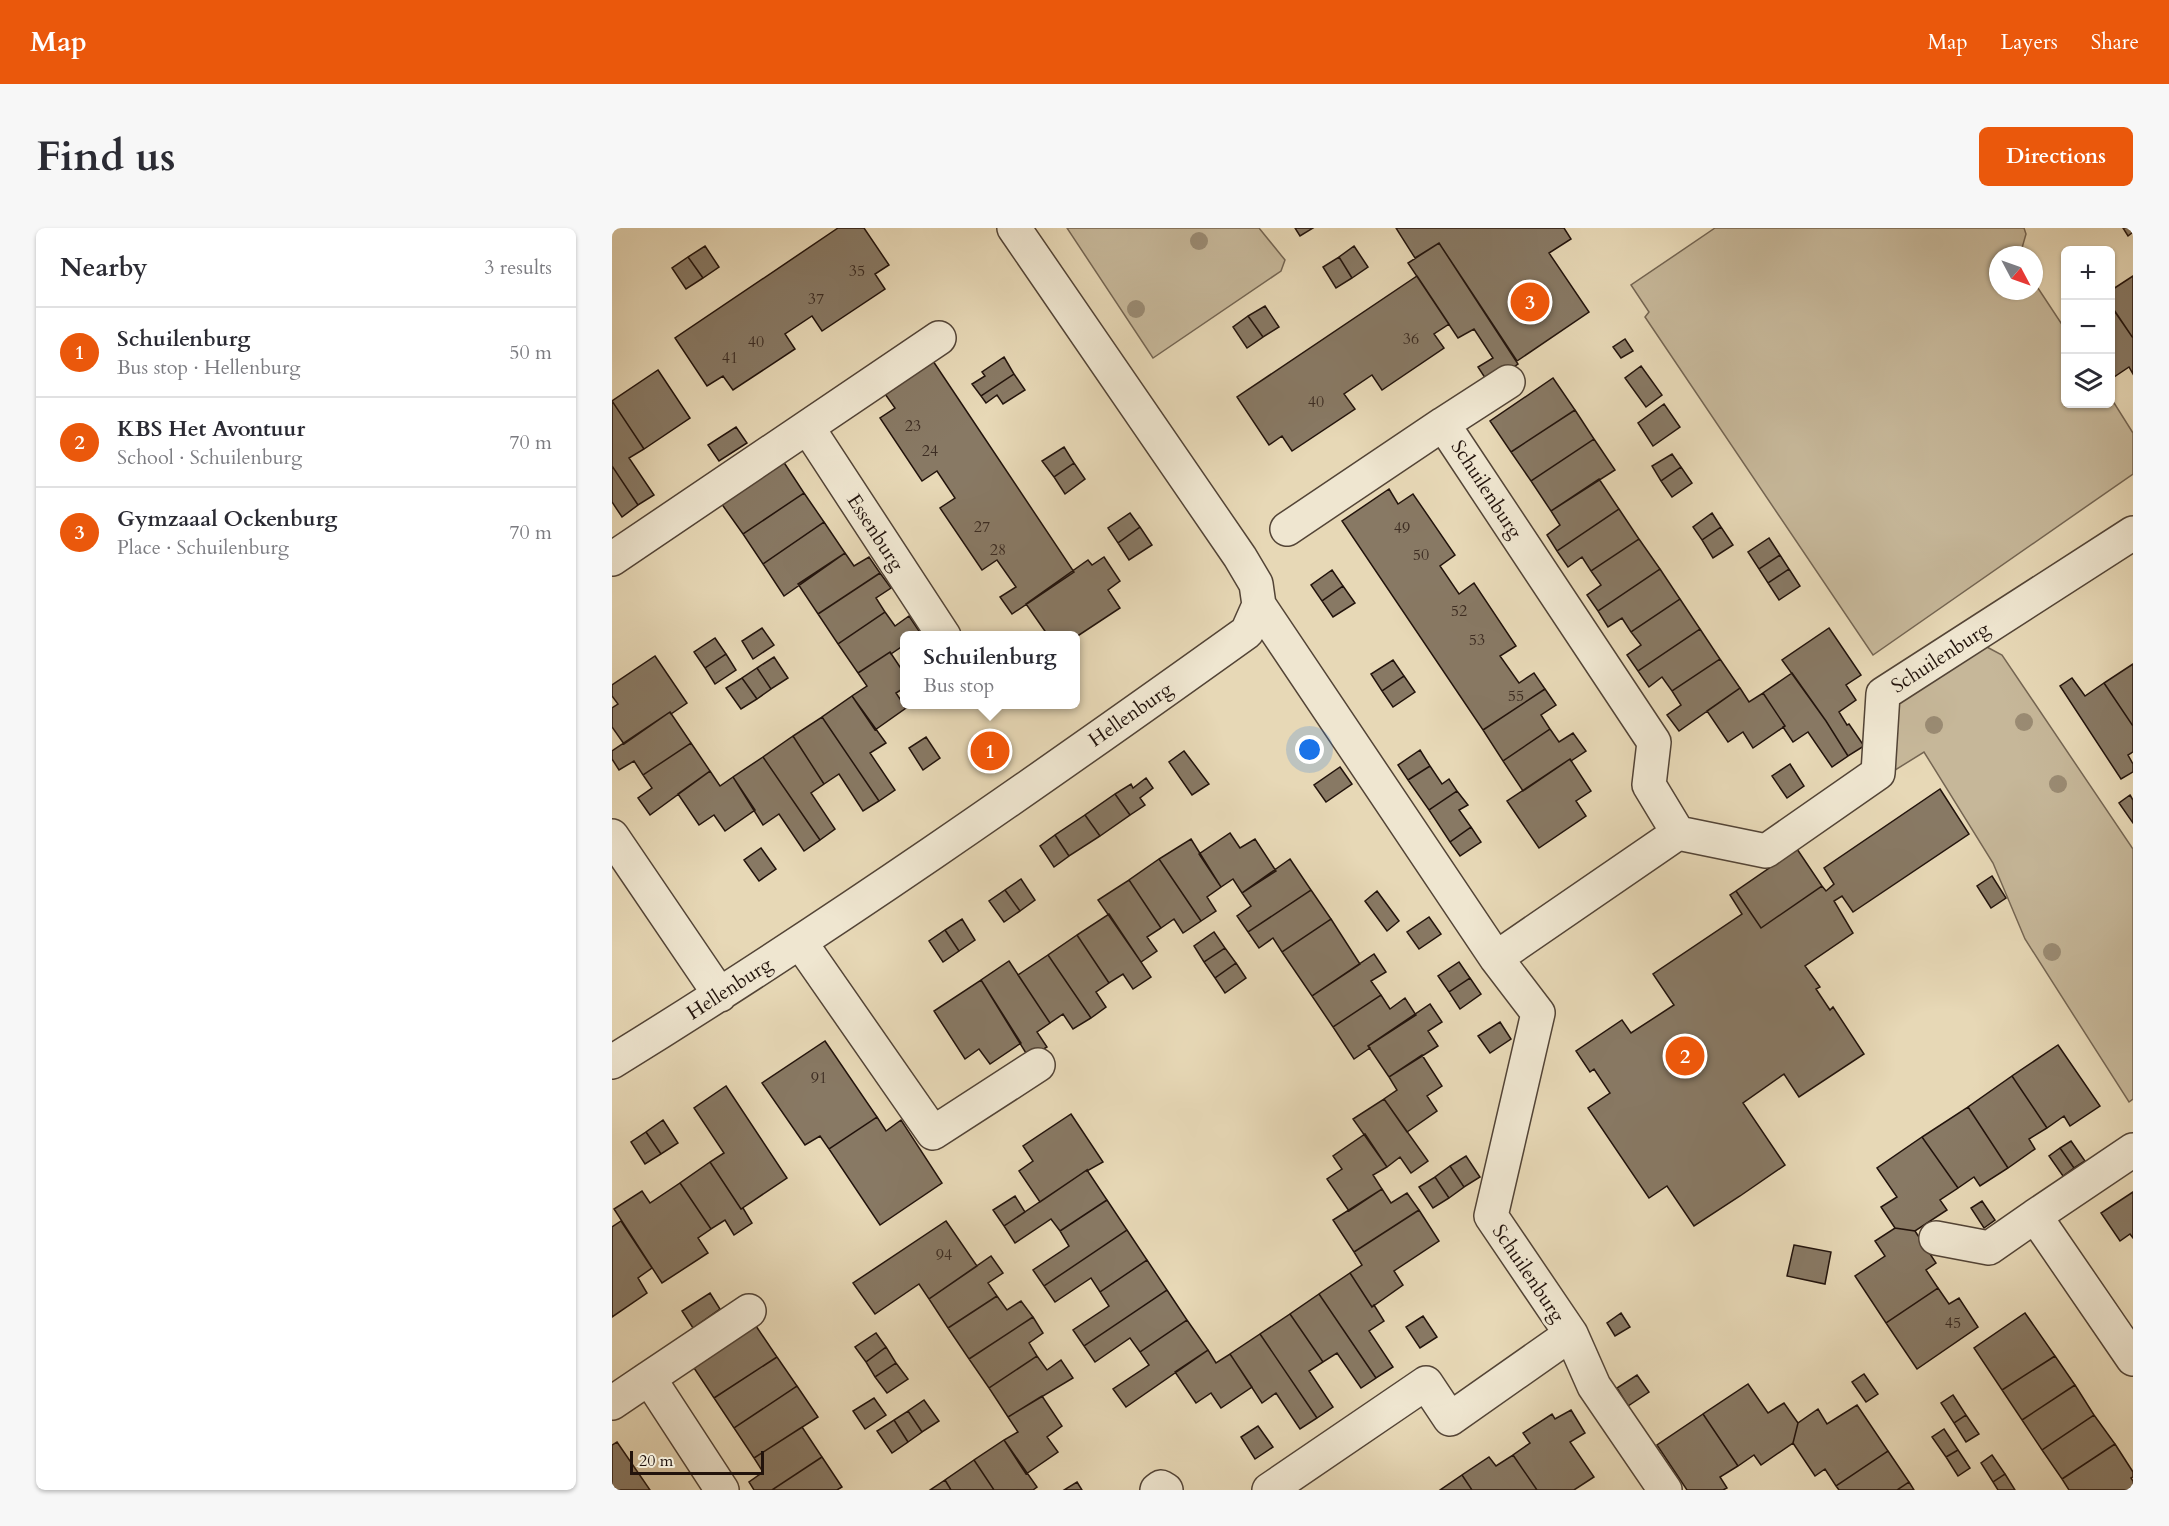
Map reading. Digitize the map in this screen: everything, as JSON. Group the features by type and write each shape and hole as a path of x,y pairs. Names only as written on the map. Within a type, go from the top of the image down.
{"street":[{"path":"1014,228 1240,557 1256,584 1259,605"},
{"path":"612,559 939,338"},
{"name":"Schuilenburg","path":"1287,529 1508,382"},
{"name":"Schuilenburg","path":"1443,424 1654,742 1649,785 1678,833 1766,851 1878,773 1883,694 2133,533"},
{"name":"Essenburg","path":"808,428 941,631"},
{"name":"Hellenburg","path":"612,1062 800,942 1020,792 1247,632 1259,605"},
{"name":"Schuilenburg","path":"1259,605 1496,958 1538,1013 1491,1216 1570,1334 1450,1419 1426,1383 1269,1490"},
{"path":"1496,958 1678,833"},
{"path":"612,836 720,995"},
{"path":"800,942 933,1133 1038,1065"},
{"path":"1935,1238 1989,1248 2133,1150"},
{"path":"2035,1216 2133,1359"},
{"path":"612,1403 749,1311"},
{"path":"1570,1334 1594,1386 1665,1490"},
{"path":"649,1378 722,1490"},
{"path":"1157,1490 1161,1487 1166,1490"}],"shaded area":[{"path":"1067,228 1259,228 1285,260 1281,271 1153,358"},
{"path":"1715,228 2024,228 2026,234 2023,246 1989,246 1989,300 2043,300 2043,296 2061,323 2061,408 2115,408 2115,404 2133,433 2133,474 1873,655 1645,317 1649,312 1631,285"},
{"path":"1985,646 2002,655 2133,849 2133,1099 2129,1102 2025,939 1993,863 1924,752 1884,777 1899,699"}],"building":[{"path":"838,228 864,228 889,265 875,274 885,289 822,331 812,316 785,334 795,349 733,390 723,376 707,386 675,338"},
{"path":"1295,228 1313,228 1300,236"},
{"path":"1396,228 1564,228 1571,239 1549,253 1589,312 1517,361 1439,243 1415,258"},
{"path":"2123,228 2133,228 2133,232 2128,236"},
{"path":"1439,243 1518,364 1489,384 1478,367 1493,358 1474,329 1458,338 1408,263"},
{"path":"705,246 719,267 703,278 688,257"},
{"path":"1354,246 1368,267 1352,278 1339,257"},
{"path":"688,257 703,278 686,289 672,268"},
{"path":"1339,257 1352,278 1336,288 1323,267"},
{"path":"1417,276 1449,324 1434,334 1444,348 1382,390 1372,375 1344,394 1355,409 1292,451 1282,436 1269,445 1237,397"},
{"path":"2133,276 2133,338 2115,311 2115,288"},
{"path":"1265,306 1279,327 1263,337 1248,316"},
{"path":"2115,312 2133,338 2133,374 2129,367 2115,376"},
{"path":"1248,316 1263,337 1247,348 1233,327"},
{"path":"1625,339 1633,351 1621,358 1613,347"},
{"path":"1004,357 1014,374 981,396 972,384 985,376 982,372"},
{"path":"933,361 1074,572 1012,614 1000,597 1016,587 997,560 982,570 940,508 955,498 937,471 922,481 880,418 895,408 885,394"},
{"path":"1641,366 1662,395 1646,407 1625,378"},
{"path":"658,370 690,418 644,449 612,401"},
{"path":"1014,374 1025,390 1003,404 997,395 986,403 981,396"},
{"path":"1553,378 1575,410 1511,452 1490,421"},
{"path":"612,401 644,449 629,458 654,495 638,505 612,466"},
{"path":"1664,404 1680,427 1653,446 1638,423"},
{"path":"1575,410 1594,439 1531,481 1511,452"},
{"path":"736,427 747,443 719,461 708,445"},
{"path":"1594,439 1615,470 1551,511 1531,481"},
{"path":"1064,447 1074,463 1054,477 1042,461"},
{"path":"1672,454 1681,467 1661,481 1652,466"},
{"path":"783,461 804,493 743,534 721,503"},
{"path":"1074,463 1085,479 1065,494 1054,477"},
{"path":"612,466 638,505 622,517 612,502"},
{"path":"1681,467 1692,483 1672,497 1661,481"},
{"path":"1599,479 1619,509 1557,551 1547,535 1560,525 1551,511"},
{"path":"1389,489 1398,504 1413,494 1455,555 1440,566 1459,594 1474,583 1516,646 1500,656 1519,683 1534,673 1545,689 1483,730 1342,521"},
{"path":"804,493 824,522 763,564 743,534"},
{"path":"1619,509 1639,539 1591,571 1582,557 1568,567 1557,551"},
{"path":"1130,513 1140,527 1118,543 1108,528"},
{"path":"1712,513 1721,527 1702,540 1693,527"},
{"path":"824,522 845,553 784,596 763,564"},
{"path":"1140,527 1152,545 1129,560 1118,543"},
{"path":"1721,527 1733,545 1713,558 1702,540"},
{"path":"1769,538 1780,555 1759,569 1748,552"},
{"path":"1639,539 1660,569 1598,611 1587,595 1601,585 1591,571"},
{"path":"845,553 854,566 869,557 880,573 818,614 798,584"},
{"path":"1780,555 1789,569 1768,583 1759,569"},
{"path":"1104,557 1120,581 1108,590 1120,608 1080,634 1080,631 1045,631 1026,604 1088,560 1092,565"},
{"path":"1660,569 1680,599 1631,632 1622,618 1608,627 1598,611"},
{"path":"1789,569 1800,586 1779,600 1768,583"},
{"path":"1332,570 1343,586 1322,601 1311,585"},
{"path":"880,573 891,588 876,598 885,612 838,644 818,614"},
{"path":"1343,586 1355,603 1333,617 1322,601"},
{"path":"1680,599 1700,629 1638,671 1627,655 1641,645 1631,632"},
{"path":"885,612 895,626 909,616 919,631 900,631 900,648 858,673 838,644"},
{"path":"762,628 774,645 753,659 742,641"},
{"path":"1829,628 1861,675 1846,685 1856,700 1839,712 1864,746 1848,756 1782,660"},
{"path":"1700,629 1720,659 1672,691 1662,677 1649,687 1638,671"},
{"path":"715,638 726,654 705,668 694,652"},
{"path":"890,652 900,667 900,690 896,693 900,699 900,709 905,709 875,730 852,696 867,686 858,673"},
{"path":"726,654 736,670 715,684 705,668"},
{"path":"655,656 687,703 624,744 612,727 612,708 618,704 612,696 612,685"},
{"path":"774,657 788,678 771,689 757,668"},
{"path":"1720,659 1740,688 1679,731 1667,715 1681,705 1672,691"},
{"path":"1393,660 1404,676 1382,691 1371,674"},
{"path":"2133,664 2133,726 2104,683"},
{"path":"757,668 771,689 757,699 742,678"},
{"path":"1792,673 1848,756 1832,767 1808,732 1793,742 1763,693"},
{"path":"1404,676 1415,692 1393,707 1382,691"},
{"path":"742,678 757,699 741,709 726,688"},
{"path":"2072,678 2085,696 2104,683 2133,726 2133,752 2128,755 2133,764 2133,772 2121,779 2060,686"},
{"path":"1740,688 1749,702 1763,693 1785,726 1753,748 1743,732 1728,742 1707,711"},
{"path":"1545,689 1556,705 1541,715 1550,729 1503,761 1483,730"},
{"path":"852,696 886,743 870,753 895,790 879,801 822,717"},
{"path":"670,712 691,743 643,775 634,761 619,770 612,759 612,751"},
{"path":"822,717 879,801 863,811 839,774 824,784 793,736"},
{"path":"1550,729 1559,742 1573,733 1586,751 1571,761 1570,759 1523,791 1503,761"},
{"path":"793,736 824,784 811,793 835,829 820,840 763,757"},
{"path":"926,737 940,758 923,770 909,748"},
{"path":"691,743 710,771 650,815 638,798 652,788 643,775"},
{"path":"1420,750 1430,766 1408,780 1398,765"},
{"path":"1184,751 1209,784 1192,795 1169,762"},
{"path":"763,757 820,840 804,851 779,814 763,825 733,777"},
{"path":"1570,759 1591,791 1576,801 1586,816 1539,848 1507,801"},
{"path":"1790,764 1804,786 1787,798 1772,776"},
{"path":"1430,766 1442,784 1449,779 1457,791 1429,810 1408,780"},
{"path":"1340,767 1352,784 1326,802 1314,785"},
{"path":"710,771 720,786 733,777 755,810 725,831 714,815 699,825 678,794"},
{"path":"1146,778 1153,788 1140,798 1145,805 1130,815 1115,794 1131,784 1133,788"},
{"path":"1940,789 1969,834 1853,912 1842,896 1834,901 1853,933 1805,966 1820,987 1816,989 1830,1010 1833,1007 1864,1054 1799,1097 1784,1074 1743,1103 1785,1165 1740,1196 1694,1226 1667,1186 1649,1198 1588,1108 1610,1093 1594,1069 1590,1072 1576,1051 1622,1020 1631,1033 1674,1005 1653,974 1742,914 1730,895 1736,891 1761,928 1822,886 1826,891 1834,884 1824,868"},
{"path":"1457,791 1468,805 1459,810 1471,827 1450,842 1429,810"},
{"path":"1115,794 1130,815 1100,836 1085,815"},
{"path":"2130,795 2133,800 2133,823 2119,803"},
{"path":"1085,815 1100,836 1069,856 1055,835"},
{"path":"1471,827 1481,842 1460,856 1450,842"},
{"path":"1230,833 1240,848 1255,839 1276,871 1242,893 1233,879 1221,887 1199,854"},
{"path":"1055,835 1069,856 1054,867 1040,846"},
{"path":"1191,839 1221,887 1207,897 1216,911 1201,921 1159,859"},
{"path":"761,848 776,869 759,881 744,860"},
{"path":"1797,849 1822,886 1761,928 1736,891"},
{"path":"1159,859 1201,921 1183,933 1174,919 1161,928 1129,880"},
{"path":"1290,859 1311,890 1248,932 1237,916 1251,906 1242,893"},
{"path":"1992,876 2006,898 1991,908 1977,886"},
{"path":"1021,879 1035,900 1020,911 1005,890"},
{"path":"1129,880 1161,928 1147,937 1157,951 1141,962 1098,900"},
{"path":"1005,890 1020,911 1004,922 989,901"},
{"path":"1311,890 1331,919 1282,952 1273,938 1259,948 1248,932"},
{"path":"1377,891 1399,921 1387,931 1365,901"},
{"path":"1109,914 1151,977 1133,989 1123,974 1109,983 1077,935"},
{"path":"1429,917 1441,934 1419,949 1407,932"},
{"path":"962,919 975,940 959,951 945,930"},
{"path":"1331,919 1360,964 1312,996 1282,952"},
{"path":"945,930 959,951 943,962 929,941"},
{"path":"1214,932 1225,948 1204,962 1194,946"},
{"path":"1077,935 1109,983 1096,992 1106,1007 1091,1018 1048,955"},
{"path":"1225,948 1236,963 1215,978 1204,962"},
{"path":"1374,954 1386,972 1371,981 1381,995 1333,1027 1312,996"},
{"path":"1048,955 1091,1018 1073,1029 1063,1014 1050,1023 1018,975"},
{"path":"1009,961 1050,1023 1037,1032 1047,1047 1029,1058 981,980"},
{"path":"1459,962 1470,978 1449,992 1438,976"},
{"path":"1236,963 1246,978 1225,993 1215,978"},
{"path":"1470,978 1481,994 1460,1009 1449,992"},
{"path":"981,980 1021,1043 990,1064 979,1049 965,1059 934,1011"},
{"path":"1381,995 1390,1009 1405,998 1416,1015 1368,1046 1370,1048 1354,1059 1333,1027"},
{"path":"1430,1004 1442,1022 1428,1031 1438,1046 1389,1077 1368,1046"},
{"path":"1500,1022 1511,1039 1490,1053 1478,1036"},
{"path":"825,1041 877,1117 829,1149 820,1136 805,1145 762,1083"},
{"path":"2058,1045 2100,1106 2070,1126 2064,1116 2047,1128 2012,1076"},
{"path":"1422,1055 1442,1086 1427,1096 1437,1111 1407,1132 1384,1099 1397,1090 1389,1077"},
{"path":"2012,1076 2047,1128 2029,1139 2035,1149 2008,1168 1968,1107"},
{"path":"726,1086 787,1178 741,1209 710,1162 724,1153 694,1108"},
{"path":"1384,1099 1428,1161 1411,1173 1400,1157 1387,1167 1353,1119"},
{"path":"1968,1107 2008,1168 1980,1186 1974,1177 1958,1188 1922,1137"},
{"path":"1071,1114 1103,1162 1087,1170 1040,1202 1019,1171 1033,1161 1023,1146"},
{"path":"877,1117 886,1131 901,1120 942,1183 880,1225 829,1149"},
{"path":"663,1120 678,1143 661,1154 646,1132"},
{"path":"646,1132 661,1154 645,1164 631,1142"},
{"path":"1365,1134 1387,1167 1373,1175 1382,1189 1349,1211 1327,1179 1342,1169 1333,1156"},
{"path":"1922,1137 1958,1188 1940,1200 1947,1210 1915,1231 1895,1228 1881,1207 1897,1197 1877,1168"},
{"path":"2071,1141 2085,1161 2074,1168 2060,1148"},
{"path":"2060,1148 2074,1168 2063,1176 2049,1156"},
{"path":"1466,1156 1480,1177 1464,1187 1450,1166"},
{"path":"710,1162 752,1223 734,1235 725,1220 711,1229 680,1183"},
{"path":"1450,1166 1464,1187 1449,1198 1435,1177"},
{"path":"1087,1170 1107,1200 1060,1231 1051,1219 1015,1243 1004,1226"},
{"path":"1435,1177 1449,1198 1433,1208 1419,1187"},
{"path":"680,1183 711,1229 698,1238 708,1253 662,1283 614,1209 642,1191 650,1203"},
{"path":"1382,1189 1391,1203 1407,1193 1419,1210 1354,1252 1333,1220"},
{"path":"2133,1192 2133,1238 2130,1234 2120,1241 2101,1213"},
{"path":"1015,1196 1025,1212 1004,1226 993,1210"},
{"path":"1107,1200 1127,1230 1044,1286 1033,1270 1069,1246 1060,1231"},
{"path":"1982,1201 1995,1220 1984,1228 1971,1208"},
{"path":"1419,1210 1439,1241 1394,1271 1403,1285 1372,1307 1350,1273 1362,1265 1354,1252"},
{"path":"621,1221 652,1268 638,1278 647,1293 612,1317 612,1227"},
{"path":"946,1221 977,1266 929,1299 919,1284 875,1314 853,1283"},
{"path":"1895,1228 1915,1231 1936,1263 1926,1270 1938,1288 1886,1323 1855,1276 1885,1256 1875,1241"},
{"path":"1127,1230 1147,1260 1100,1292 1091,1278 1055,1302 1044,1286"},
{"path":"1794,1245 1831,1252 1825,1284 1787,1276"},
{"path":"991,1256 1003,1273 988,1283 997,1296 948,1328 929,1299"},
{"path":"1147,1260 1167,1290 1084,1346 1073,1330 1109,1306 1100,1292"},
{"path":"1350,1273 1384,1321 1369,1331 1393,1367 1376,1378 1319,1294"},
{"path":"1938,1288 1949,1304 1959,1298 1978,1327 1917,1369 1886,1323"},
{"path":"1167,1290 1187,1320 1140,1352 1130,1338 1095,1362 1084,1346"},
{"path":"710,1293 720,1309 693,1328 682,1311"},
{"path":"1319,1294 1376,1378 1361,1388 1337,1353 1323,1362 1290,1314"},
{"path":"997,1296 1007,1310 1021,1301 1033,1317 969,1359 948,1328"},
{"path":"1621,1313 1630,1327 1615,1336 1607,1323"},
{"path":"2025,1313 2055,1356 2002,1390 1974,1348"},
{"path":"1290,1314 1323,1362 1309,1371 1333,1407 1317,1418 1260,1334"},
{"path":"1423,1316 1437,1337 1420,1348 1406,1327"},
{"path":"1033,1317 1043,1333 1029,1343 1037,1356 989,1388 969,1359"},
{"path":"1187,1320 1208,1350 1126,1407 1113,1389 1149,1365 1140,1352"},
{"path":"756,1326 777,1357 714,1398 694,1368"},
{"path":"876,1333 886,1347 866,1362 855,1347"},
{"path":"1260,1334 1317,1418 1300,1429 1276,1393 1262,1403 1230,1354"},
{"path":"886,1347 896,1363 875,1377 866,1362"},
{"path":"1208,1350 1216,1363 1230,1354 1252,1387 1221,1408 1211,1393 1196,1403 1175,1372"},
{"path":"1037,1356 1047,1370 1061,1360 1073,1378 1008,1417 989,1388"},
{"path":"2055,1356 2075,1385 2022,1420 2002,1390"},
{"path":"777,1357 797,1386 734,1428 714,1398"},
{"path":"896,1363 908,1379 887,1393 875,1377"},
{"path":"1864,1374 1878,1394 1866,1402 1852,1382"},
{"path":"1637,1375 1649,1392 1628,1406 1617,1388"},
{"path":"1748,1384 1768,1413 1784,1403 1798,1423 1793,1443 1761,1465 1754,1455 1738,1466 1703,1414"},
{"path":"2075,1385 2094,1415 2042,1450 2022,1420"},
{"path":"797,1386 818,1417 754,1458 734,1428"},
{"path":"1953,1395 1966,1415 1954,1423 1941,1403"},
{"path":"1042,1396 1062,1426 1047,1437 1058,1452 1026,1474 1004,1440 1018,1432 1008,1417"},
{"path":"874,1398 886,1415 865,1429 853,1411"},
{"path":"924,1400 939,1421 922,1432 908,1411"},
{"path":"1857,1405 1888,1451 1836,1486 1825,1469 1815,1476 1793,1443 1798,1423 1818,1409 1827,1424"},
{"path":"1571,1410 1585,1433 1570,1442 1594,1477 1574,1490 1537,1490 1513,1455 1530,1443 1523,1433 1552,1414 1555,1419"},
{"path":"908,1411 922,1432 908,1442 894,1420"},
{"path":"1703,1414 1738,1466 1720,1477 1727,1488 1723,1490 1687,1490 1657,1445"},
{"path":"1966,1415 1979,1434 1966,1442 1954,1423"},
{"path":"2094,1415 2115,1444 2062,1479 2042,1450"},
{"path":"894,1420 908,1442 892,1453 877,1431"},
{"path":"1258,1426 1273,1447 1255,1459 1241,1437"},
{"path":"802,1427 822,1457 772,1490 754,1490 749,1482 763,1472 754,1458"},
{"path":"1944,1429 1958,1450 1946,1457 1932,1437"},
{"path":"1004,1440 1037,1487 1033,1490 994,1490 974,1460"},
{"path":"617,1442 650,1490 612,1490 612,1445"},
{"path":"2115,1444 2133,1472 2131,1478 2133,1490 2069,1490 2062,1479"},
{"path":"1958,1450 1970,1468 1958,1476 1946,1457"},
{"path":"1888,1451 1909,1482 1897,1490 1839,1490 1836,1486"},
{"path":"1513,1455 1537,1490 1472,1490 1462,1475 1489,1457 1496,1466"},
{"path":"1992,1455 2005,1474 1993,1482 1981,1463"},
{"path":"822,1457 842,1487 837,1490 772,1490"},
{"path":"974,1460 994,1490 951,1490 945,1480"},
{"path":"2005,1474 2015,1490 1998,1490 1993,1482"},
{"path":"1462,1475 1472,1490 1440,1490"},
{"path":"945,1480 951,1490 930,1490"},
{"path":"1077,1482 1082,1490 1064,1490"},
{"path":"1909,1482 1914,1490 1897,1490"}],"place":[{"name":"Gymzaaal Ockenburg","path":"1530,302"},
{"name":"Schuilenburg","path":"990,751"},
{"name":"KBS Het Avontuur","path":"1685,1056"}]}
